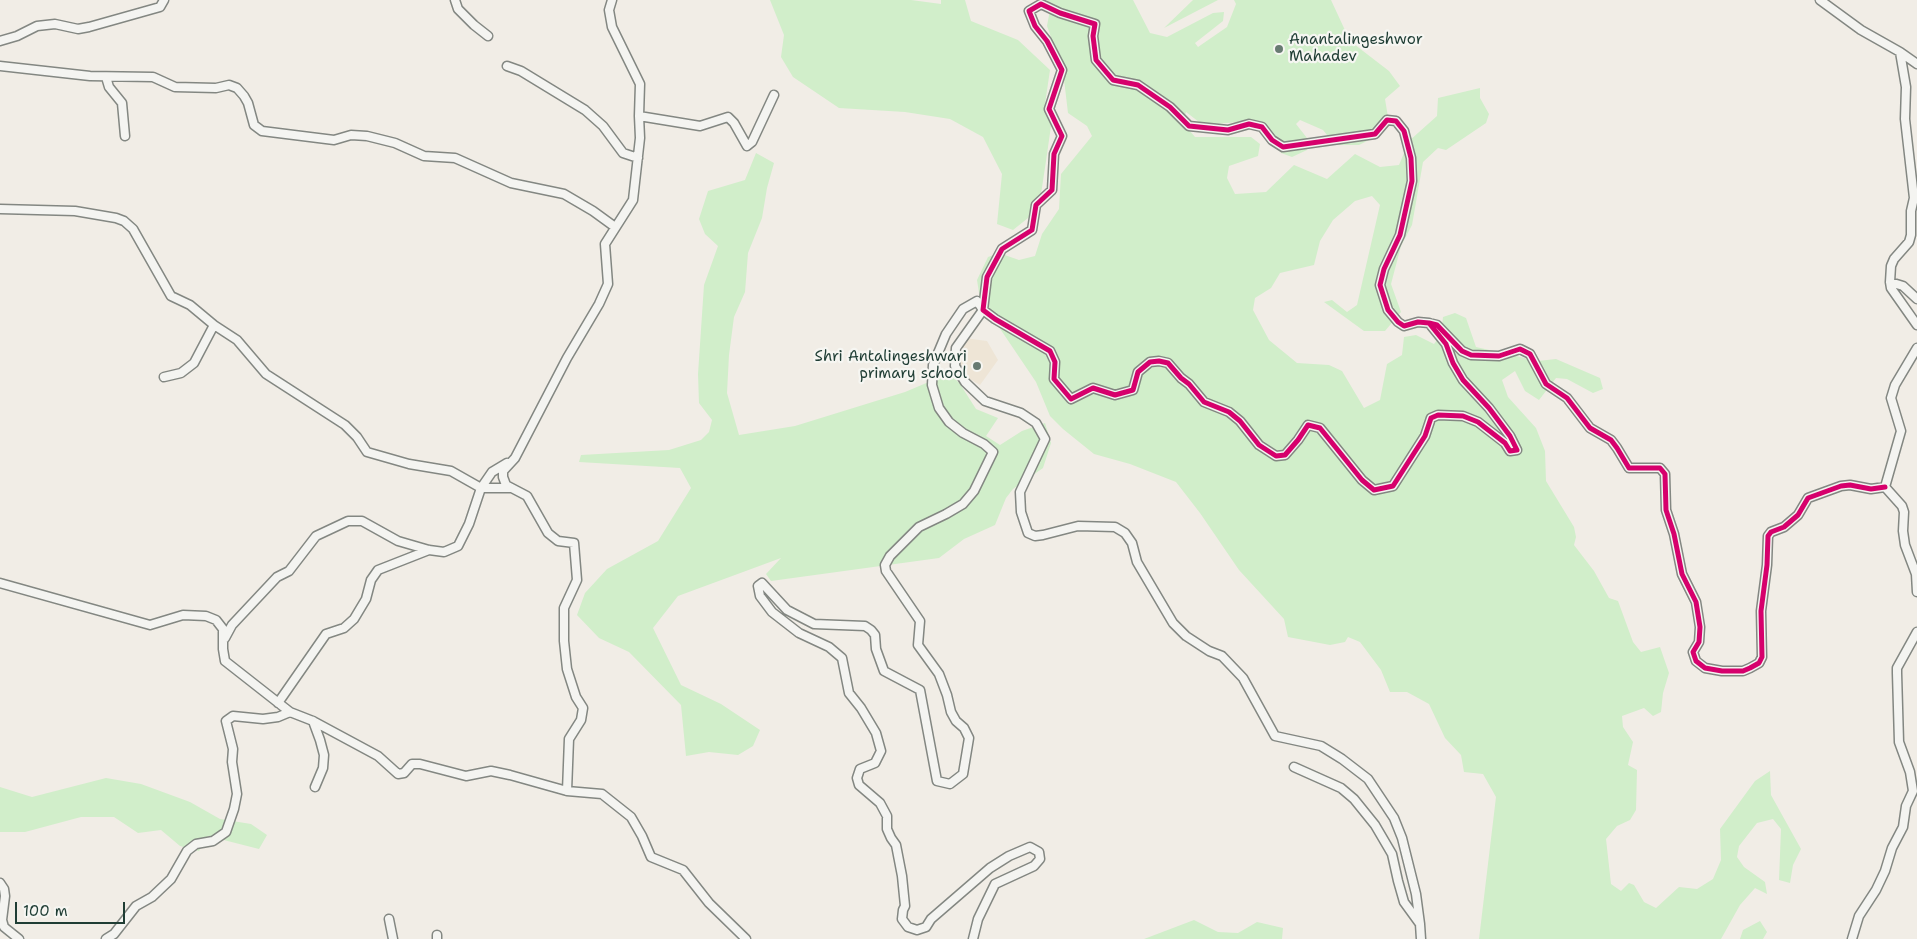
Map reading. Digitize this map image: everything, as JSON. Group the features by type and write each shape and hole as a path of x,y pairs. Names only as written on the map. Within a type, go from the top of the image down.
{"street":[{"path":"0,41 17,36 37,26 55,24 78,29 89,27 160,6 164,0"},
{"path":"455,0 458,9 488,36"},
{"path":"567,791 569,739 581,720 583,708 576,697 567,669 564,641 564,608 577,580 574,543 558,541 548,533 527,496 506,485 503,471 515,458 566,358 599,304 608,284 605,244 632,200 640,138 638,116 640,84 612,27 609,10 612,0"},
{"path":"1820,0 1854,26 1917,64"},
{"path":"1421,939 1410,867 1402,838 1394,818 1368,779 1321,746 1275,736 1243,678 1222,656 1209,651 1186,636 1173,623 1137,562 1132,543 1125,533 1115,527 1078,526 1043,535 1035,536 1028,533 1021,512 1020,492 1045,439 1036,423 1021,413 985,401 965,382 955,366 956,348 984,310 987,277 1002,249 1032,230 1036,205 1052,190 1054,154 1062,136 1049,109 1062,70 1048,41 1035,26 1029,11 1042,4 1060,13 1095,24 1093,36 1096,60 1113,80 1138,85 1170,107 1189,126 1228,130 1249,124 1262,127 1272,140 1283,147 1375,134 1387,120 1396,121 1404,131 1411,158 1412,181 1400,235 1384,269 1380,285 1388,310 1404,326 1418,322 1437,325 1462,351 1471,355 1500,356 1520,349 1530,354 1546,384 1567,398 1590,428 1611,440 1629,468 1660,468 1664,474 1666,510 1674,534 1682,574 1696,602 1700,627 1699,642 1693,652 1696,661 1705,668 1722,671 1743,671 1759,663 1762,657 1761,611 1767,565 1768,536 1771,532 1784,527 1798,515 1808,498 1842,486 1850,485 1871,489 1885,487"},
{"path":"1900,52 1906,87 1905,119 1914,198 1909,242 1894,259 1891,266 1890,282 1891,288 1917,325"},
{"path":"0,66 106,77 153,77 175,87 216,88 229,85 237,88 244,96 254,125 262,130 334,140 351,135 367,136 395,143 424,156 455,158 511,183 564,194 594,212 615,228"},
{"path":"506,66 521,70 585,110 603,126 623,153 638,158"},
{"path":"106,77 109,86 122,103 125,136"},
{"path":"638,116 700,126 728,118 734,123 747,146 752,142 774,96"},
{"path":"0,208 75,211 124,221 133,229 172,296 190,305 214,325 237,340 266,374 345,425 357,437 367,452 409,464 451,470 481,488 510,488"},
{"path":"1890,282 1904,286 1917,299"},
{"path":"973,939 978,919 995,884 1034,866 1040,859 1039,852 1030,847 1009,856 990,868 931,919 926,926 917,930 908,927 902,919 905,906 902,876 896,845 887,829 887,816 880,803 859,785 860,769 875,763 881,751 876,733 861,708 848,693 842,658 829,647 799,633 772,612 760,596 758,586 762,583 787,610 814,624 865,626 871,630 875,635 876,649 884,671 920,690 937,781 950,784 963,774 969,738 964,728 956,722 951,712 939,674 918,645 920,621 886,571 885,565 890,556 920,527 963,504 974,491 993,452 984,444 963,433 949,422 939,408 932,385 932,365 946,334 963,309 977,301 995,319 1050,350 1054,362 1054,378 1071,399 1092,388 1115,395 1133,390 1138,372 1150,362 1159,361 1168,364 1204,402 1229,412 1240,421 1259,445 1276,456 1285,455 1308,425 1320,428 1362,480 1374,490 1393,486 1425,436 1431,418 1438,415 1463,416 1478,422 1505,443 1510,451 1518,450 1489,408 1463,380 1453,363 1446,344 1429,323"},
{"path":"164,378 181,373 194,363 214,325"},
{"path":"1885,487 1900,431 1891,398 1895,385 1917,348"},
{"path":"224,639 232,625 277,577 289,570 316,536 348,521 362,521 398,541 429,550 444,552 458,546 469,524 481,488 492,472 515,458"},
{"path":"1885,487 1902,506 1904,512 1904,545 1916,574 1917,592"},
{"path":"278,704 326,634 344,628 354,619 366,599 371,580 378,570 429,550"},
{"path":"0,582 150,625 183,615 206,616 216,620 222,626 225,662 290,712 313,721 378,756 398,774 404,773 412,764 420,764 466,776 491,772 510,775 567,791 602,794 631,817 642,836 651,858 683,870 709,903 746,939"},
{"path":"1852,939 1858,916 1876,890 1885,871 1892,848 1903,827 1906,806 1913,792 1910,772 1899,742 1897,673 1917,632"},
{"path":"106,939 114,934 136,906 152,897 172,879 188,851 196,844 213,841 226,832 237,794 232,762 233,749 226,721 233,716 263,719 278,717 290,712"},
{"path":"313,721 324,756 323,768 315,787"},
{"path":"1294,767 1341,788 1354,799 1376,825 1392,854 1404,902 1420,924"},
{"path":"0,883 4,889 5,896 2,920 4,927 19,939"},
{"path":"389,919 393,939"}],"shaded area":[{"name":"Shri Antalingeshwari primary school","path":"964,338 987,341 998,360 980,385 958,372"}],"green space":[{"path":"770,0 911,0 941,4 941,0 965,0 971,21 1018,40 1050,70 1045,104 1051,126 1046,161 1041,194 1028,218 1013,230 997,224 1002,174 983,137 950,119 905,112 839,108 793,77 781,57 784,35"},
{"path":"1047,0 1133,0 1150,33 1167,37 1213,13 1224,12 1223,21 1195,43 1198,47 1227,27 1236,4 1234,0 1331,0 1350,41 1389,71 1400,86 1385,99 1388,117 1375,137 1359,145 1335,145 1323,130 1300,120 1296,124 1307,138 1307,150 1292,157 1281,153 1265,128 1239,122 1203,125 1186,112 1183,123 1195,137 1251,137 1260,144 1258,156 1229,166 1227,178 1235,194 1266,192 1294,165 1327,179 1355,154 1380,167 1399,165 1409,141 1437,116 1438,98 1480,88 1480,98 1489,114 1486,123 1446,150 1438,148 1423,162 1412,225 1401,246 1391,284 1401,312 1385,331 1364,331 1324,302 1332,300 1347,312 1357,305 1380,205 1372,196 1355,201 1333,220 1320,241 1314,265 1280,273 1271,288 1255,298 1253,310 1269,340 1297,363 1329,365 1342,371 1364,408 1380,400 1387,364 1402,355 1404,337 1416,335 1434,344 1441,335 1443,317 1455,313 1466,318 1476,347 1538,361 1556,359 1600,378 1603,389 1593,393 1567,379 1556,378 1539,400 1525,391 1515,371 1502,380 1508,397 1536,428 1545,451 1546,481 1574,527 1576,537 1574,545 1594,571 1609,598 1618,601 1633,642 1641,652 1660,647 1669,673 1663,693 1661,712 1653,716 1644,708 1622,716 1623,727 1633,742 1628,765 1637,770 1636,810 1630,820 1617,826 1606,839 1611,884 1621,891 1629,883 1634,885 1644,902 1656,908 1679,887 1697,889 1713,879 1721,860 1720,829 1755,781 1770,771 1771,795 1801,849 1793,865 1790,883 1779,880 1781,829 1773,819 1757,823 1739,846 1737,857 1744,867 1765,882 1767,894 1755,888 1740,905 1721,939 1479,939 1496,797 1483,774 1464,772 1461,755 1445,738 1429,704 1407,692 1390,692 1381,670 1360,642 1348,637 1345,642 1330,645 1288,637 1284,619 1239,570 1176,482 1130,464 1094,454 1050,416 1036,382 980,299 977,280 988,257 999,253 1019,260 1035,256 1042,234 1059,209 1061,174 1092,136 1087,126 1068,113 1063,71 1047,26 1050,10"},
{"path":"1193,0 1218,0 1164,28"},
{"path":"756,153 774,163 767,188 762,218 748,253 745,292 734,317 729,355 727,393 739,435 795,426 905,392 950,373 960,384 976,409 998,418 986,436 1000,445 1022,431 1045,423 1051,443 1043,468 1013,489 1006,498 995,525 964,539 939,558 771,581 766,574 781,558 678,596 653,628 681,685 721,704 760,730 753,746 738,755 709,752 686,756 681,705 629,652 599,638 577,615 585,593 607,569 658,541 691,488 680,468 579,462 581,455 669,450 701,440 709,432 712,420 699,403 698,374 704,285 718,246 705,234 699,219 708,191 745,180"},
{"path":"106,778 141,784 190,802 220,819 251,824 267,835 259,849 208,836 199,851 180,846 161,830 138,833 114,817 81,817 25,832 0,832 0,787 32,797"},
{"path":"1194,920 1218,932 1238,933 1257,922 1283,928 1282,939 1144,939"},
{"path":"1760,921 1767,932 1763,939 1740,939 1743,930"}],"cycle path":[{"path":"1429,323 1418,322 1404,326 1398,322 1388,310 1380,285 1384,269 1400,235 1412,181 1411,158 1404,131 1396,121 1387,120 1375,134 1283,147 1272,140 1262,127 1249,124 1228,130 1189,126 1170,107 1138,85 1113,80 1096,60 1093,36 1095,24 1060,13 1041,4 1029,11 1035,26 1047,41 1062,70 1049,109 1062,136 1054,154 1052,190 1036,205 1032,230 1002,249 987,277 983,310 1050,351 1055,362 1054,379 1071,399 1093,388 1115,395 1133,390 1138,372 1150,362 1168,363 1204,402 1229,412 1240,421 1259,445 1276,456 1285,455 1308,425 1320,428 1362,480 1374,490 1393,486 1425,436 1431,418 1438,415 1463,416 1478,422 1505,443 1510,451 1517,450 1510,436 1489,408 1463,380 1453,363 1446,344 1429,323 1437,325 1462,351 1471,355 1499,356 1520,349 1530,354 1546,384 1567,398 1590,428 1611,440 1629,468 1660,468 1665,474 1666,510 1674,534 1682,574 1696,602 1700,627 1699,642 1693,652 1696,661 1705,668 1722,671 1743,671 1759,663 1762,657 1761,611 1767,565 1768,536 1771,532 1784,527 1798,515 1808,498 1841,486 1850,485 1871,489 1885,487"}],"place":[{"name":"Anantalingeshwor Mahadev","path":"1279,49"},
{"name":"Shri Antalingeshwari primary school","path":"977,366"}]}
